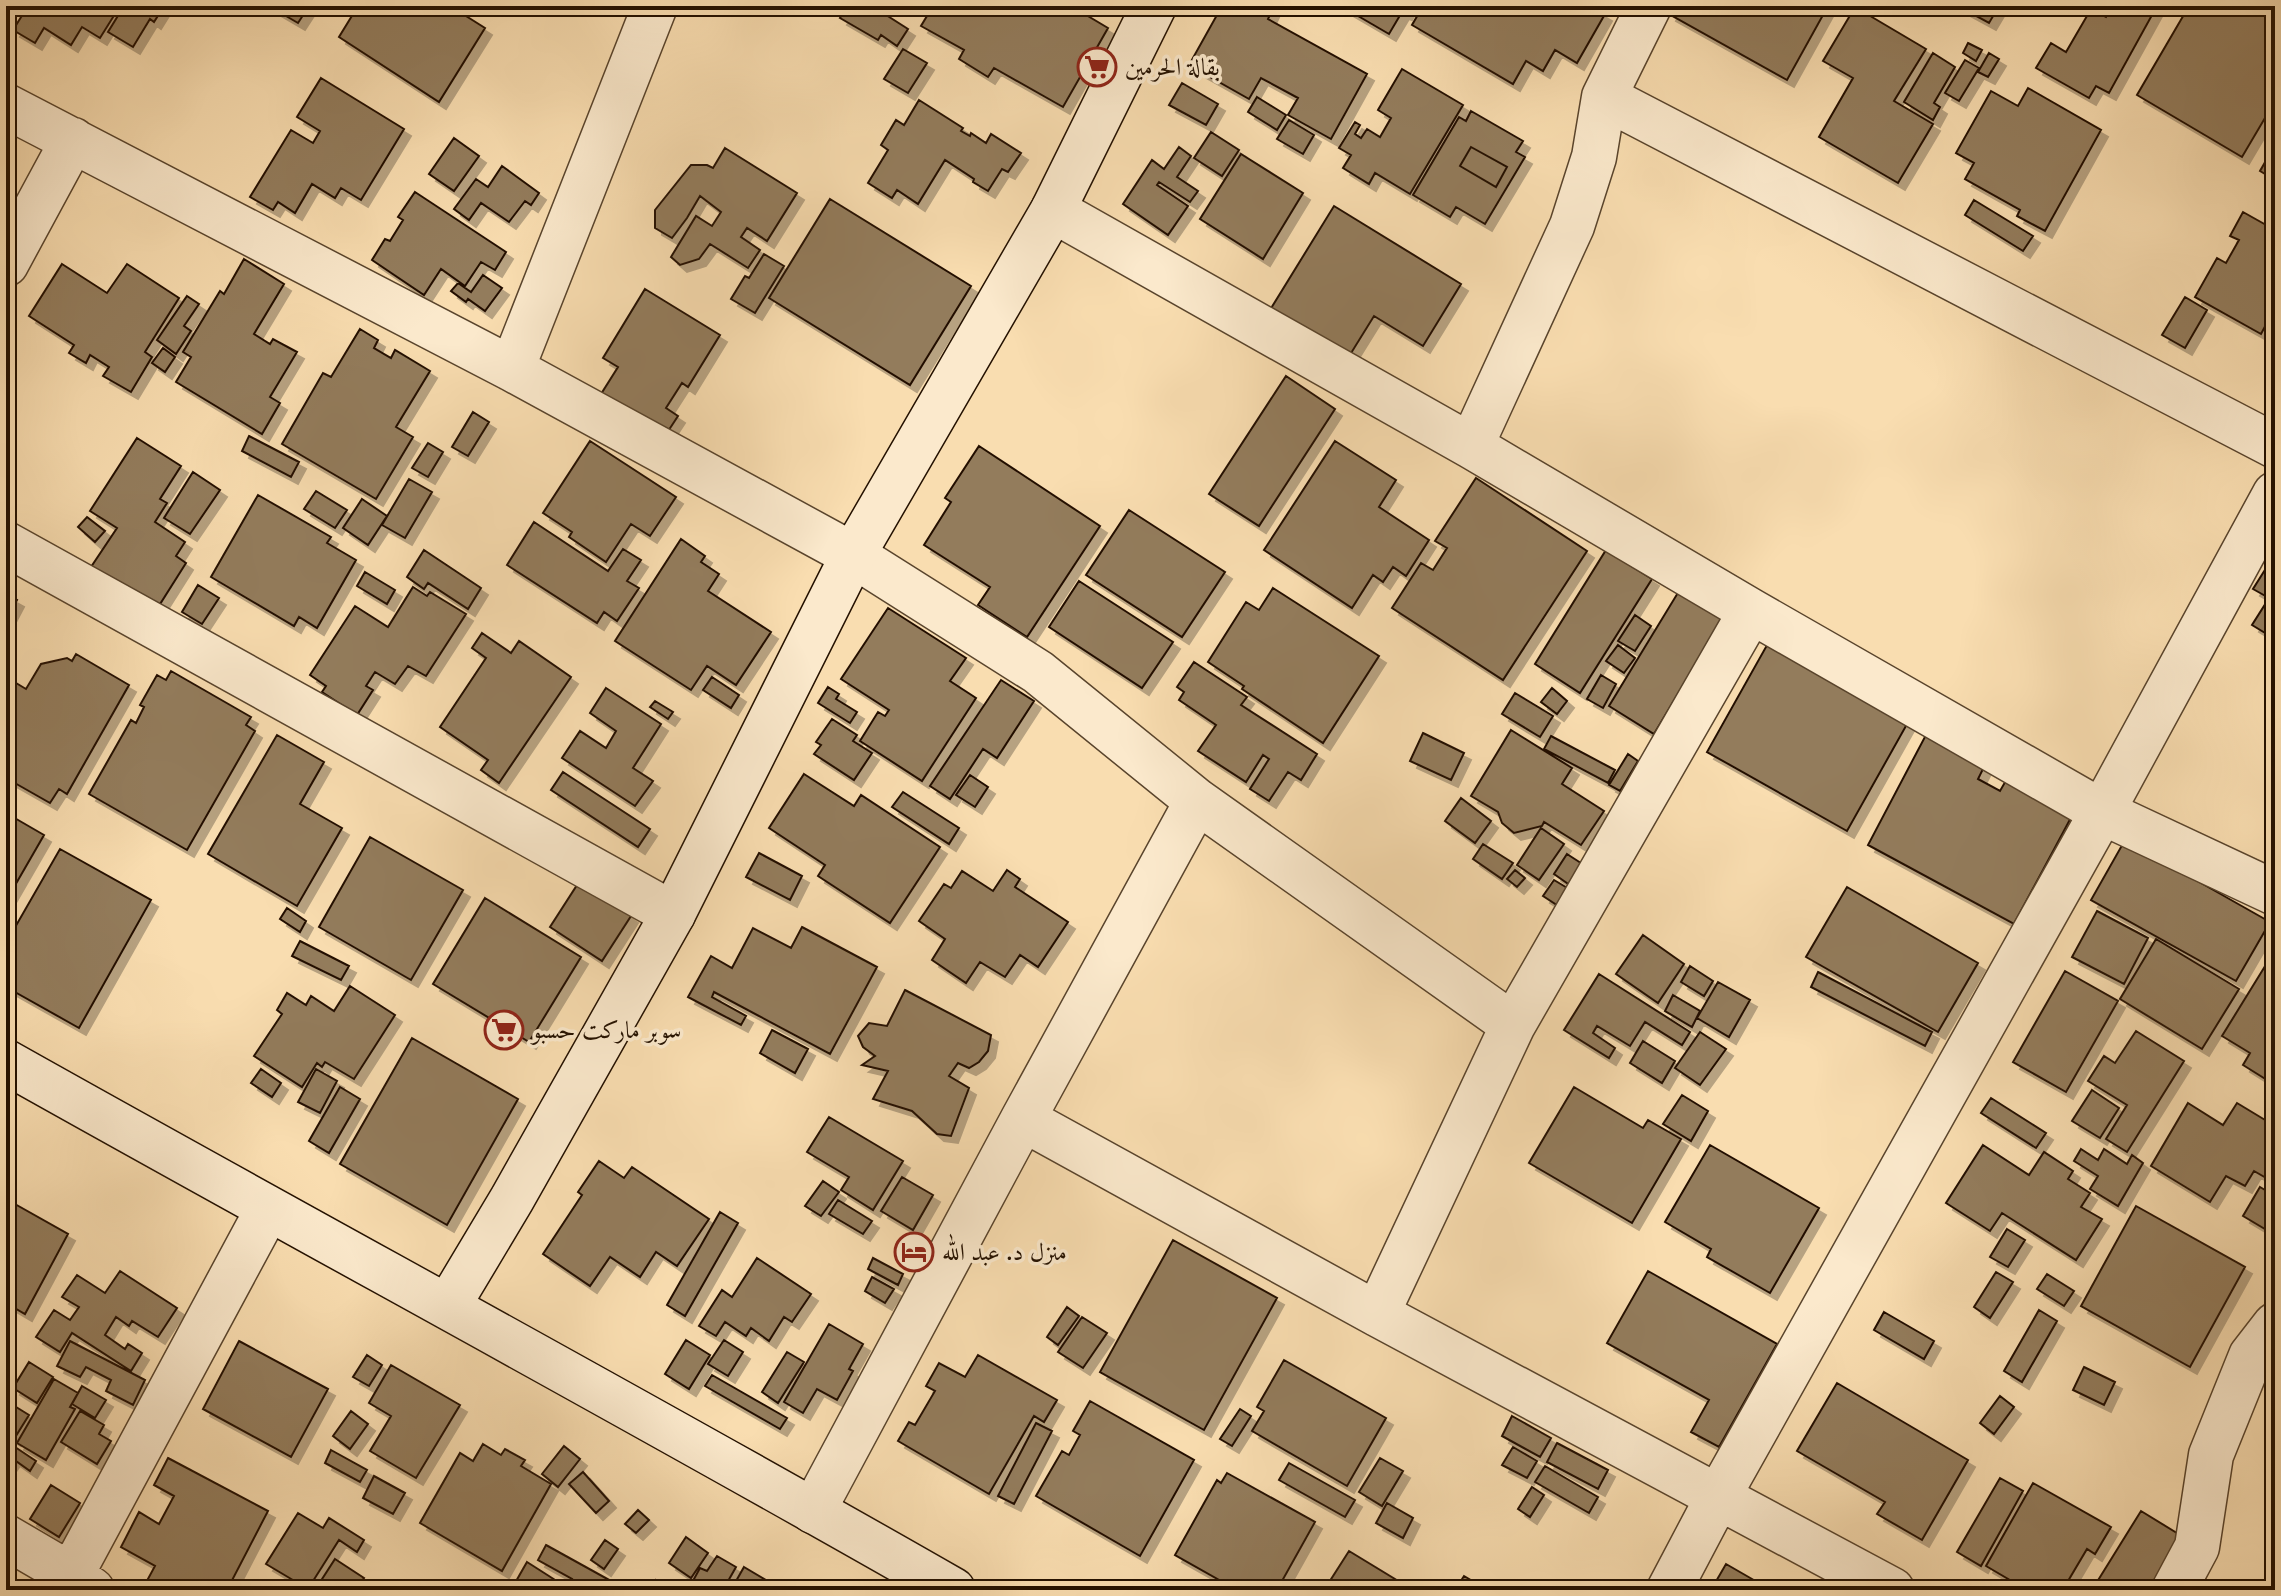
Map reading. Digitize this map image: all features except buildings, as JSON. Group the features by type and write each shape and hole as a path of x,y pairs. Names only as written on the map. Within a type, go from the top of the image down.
{"street":[{"path":"512,369 655,6"},
{"path":"448,1306 673,914 853,555 1053,210 1154,6"},
{"path":"1471,446 1572,226 1594,157 1604,97 1649,6"},
{"path":"1604,97 2275,446"},
{"path":"6,106 512,369 853,555 1038,672 1197,801 1513,1025"},
{"path":"6,264 73,140"},
{"path":"1053,210 1471,446 2102,812 2275,893"},
{"path":"1669,1590 1718,1497 2102,812 2275,494"},
{"path":"6,544 673,914"},
{"path":"1377,1314 1513,1025 1751,611"},
{"path":"813,1511 1197,801"},
{"path":"6,1062 813,1511 925,1583"},
{"path":"1023,1119 1377,1314 1892,1590"},
{"path":"6,1537 76,1585 268,1209"},
{"path":"2174,1590 2197,1547 2211,1455 2267,1350"}],"place":[{"name":"بقالة الحرمين","path":"1097,67"},
{"name":"سوبر ماركت حسبو","path":"504,1030"},
{"name":"منزل د. عبد الله","path":"914,1252"}]}
